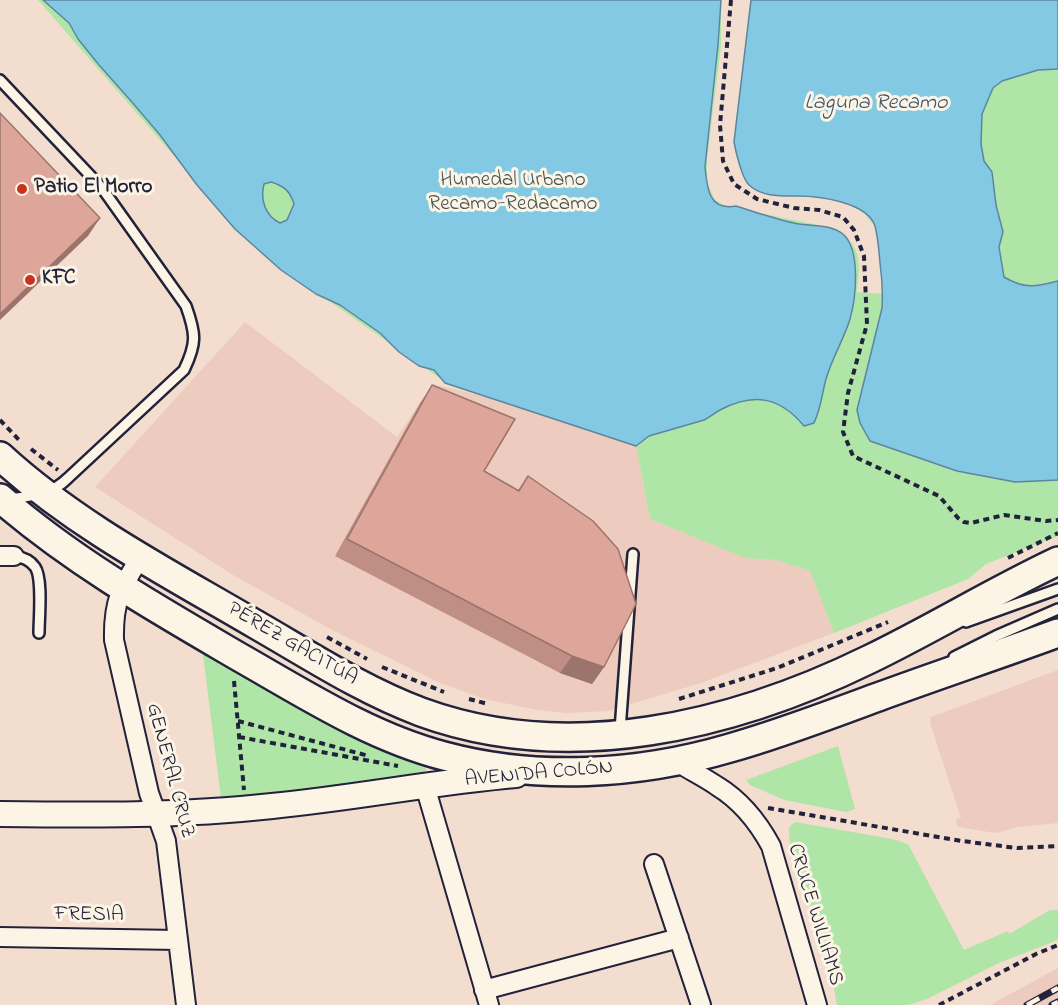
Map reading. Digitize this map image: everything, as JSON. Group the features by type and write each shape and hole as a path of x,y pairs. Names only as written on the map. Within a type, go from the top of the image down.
{"main road":[{"name":"PÉREZ GACITÚA","path":"0,456 46,494 88,523 368,689 422,712 478,728 517,735 568,739 620,735"},
{"name":"PÉREZ GACITÚA","path":"1,499 62,548 121,588 317,702 392,739 464,761 500,767 560,772"},
{"name":"AVENIDA COLÓN","path":"620,735 701,720 765,701 867,661 907,627 1058,561"},
{"name":"AVENIDA COLÓN","path":"0,814 157,814 271,806 479,778 624,768 676,761 717,752 769,736 1058,633"}],"street":[{"name":"GENERAL CRUZ","path":"141,556 121,588 114,615 114,640 145,775 166,841 186,1005"},
{"path":"717,752 712,770 718,786"},
{"name":"CRUCE WILLIAMS","path":"676,761 718,786 740,805 758,825 771,846 817,1005"},
{"path":"425,786 487,997 679,938"},
{"path":"654,864 701,1005"},
{"name":"FRESIA","path":"0,937 178,940"}],"lane":[{"path":"0,80 102,189 186,306 193,328 193,352 184,370 59,487 46,494 1,499"},
{"path":"620,735 633,554"},
{"path":"7,556 29,561 39,575 39,633"},
{"path":"907,627 972,620 1058,589"},
{"path":"915,683 974,646 1058,609"}],"path":[{"path":"731,0 720,144 723,161 734,184 746,194 757,199 794,208 819,210 843,217 854,230 864,256 867,324 848,393 843,432 853,456 939,496 964,522 971,523 1004,515 1046,521 1058,520"},
{"path":"0,420 24,444 68,478"},
{"path":"1004,561 1016,552 1058,532"},
{"path":"675,700 907,627"},
{"path":"326,636 407,679 446,693"},
{"path":"234,672 244,791"},
{"path":"465,698 498,706"},
{"path":"238,721 406,766 387,765 239,736"},
{"path":"740,805 999,846 1037,848 1058,846"},
{"path":"939,1005 1036,954 1058,945"}],"shaded area":[{"path":"245,322 397,437 433,384 536,409 636,446 650,519 745,558 776,560 810,571 834,633 701,683 608,711 567,713 537,710 484,699 440,683 334,631 233,575 95,487"},
{"path":"1058,670 1058,823 1018,827 996,833 957,827 956,819 961,818 930,723 931,717"},
{"path":"1058,968 1058,1005 990,1005"}],"green space":[{"path":"38,0 721,0 721,46 707,159 707,183 715,200 726,206 823,226 845,236 856,250 859,268 857,292 883,294 881,316 857,410 870,441 881,444 886,293 877,229 864,213 852,206 737,154 735,126 751,0 1058,0 1058,536 986,564 968,579 834,633 810,571 776,560 745,558 650,519 636,446 638,444 438,377 266,257 244,236"},
{"path":"202,646 427,763 425,774 306,792 221,798"},
{"path":"838,746 855,809 846,812 784,800 750,785 746,780"},
{"path":"795,822 892,839 908,844 964,950 1008,931 1009,934 1050,910 1058,910 1058,940 1001,962 927,999 908,1005 837,1005 826,945 802,884 792,851 789,837 790,826"}],"water":[{"name":"Humedal Urbano Recamo-Redacamo","path":"43,0 721,0 705,167 711,197 715,202 727,207 736,206 794,223 832,228 843,234 853,251 856,275 852,310 829,371 814,423 804,426 795,416 776,403 766,400 744,401 732,404 704,420 649,436 636,446 445,383 434,370 419,366 399,352 380,333 340,305 316,294 281,270 235,229 197,185 160,135 78,39 69,23","holes":["271,182 283,187 291,196 294,204 287,220 280,223 267,212 263,201 264,184"]},
{"name":"Laguna Recamo","path":"751,0 1058,0 1058,69 1038,70 1002,81 993,88 982,114 981,144 984,161 992,172 996,205 1003,232 999,247 1004,277 1018,284 1030,286 1058,281 1058,480 1015,482 957,471 870,441 860,423 857,410 882,308 881,274 875,226 863,211 853,206 817,197 766,194 754,189 746,182 734,142"}],"building":[{"name":"Patio El Morro","path":"0,113 100,218 0,314"},
{"path":"432,385 515,419 484,471 519,491 528,476 593,521 618,549 636,604 604,667 572,656 347,539"}],"railway":[{"path":"1027,1005 1058,988"},
{"path":"1052,1005 1058,1002"}],"place":[{"name":"Patio El Morro","path":"22,189"},
{"name":"KFC","path":"30,280"}]}
